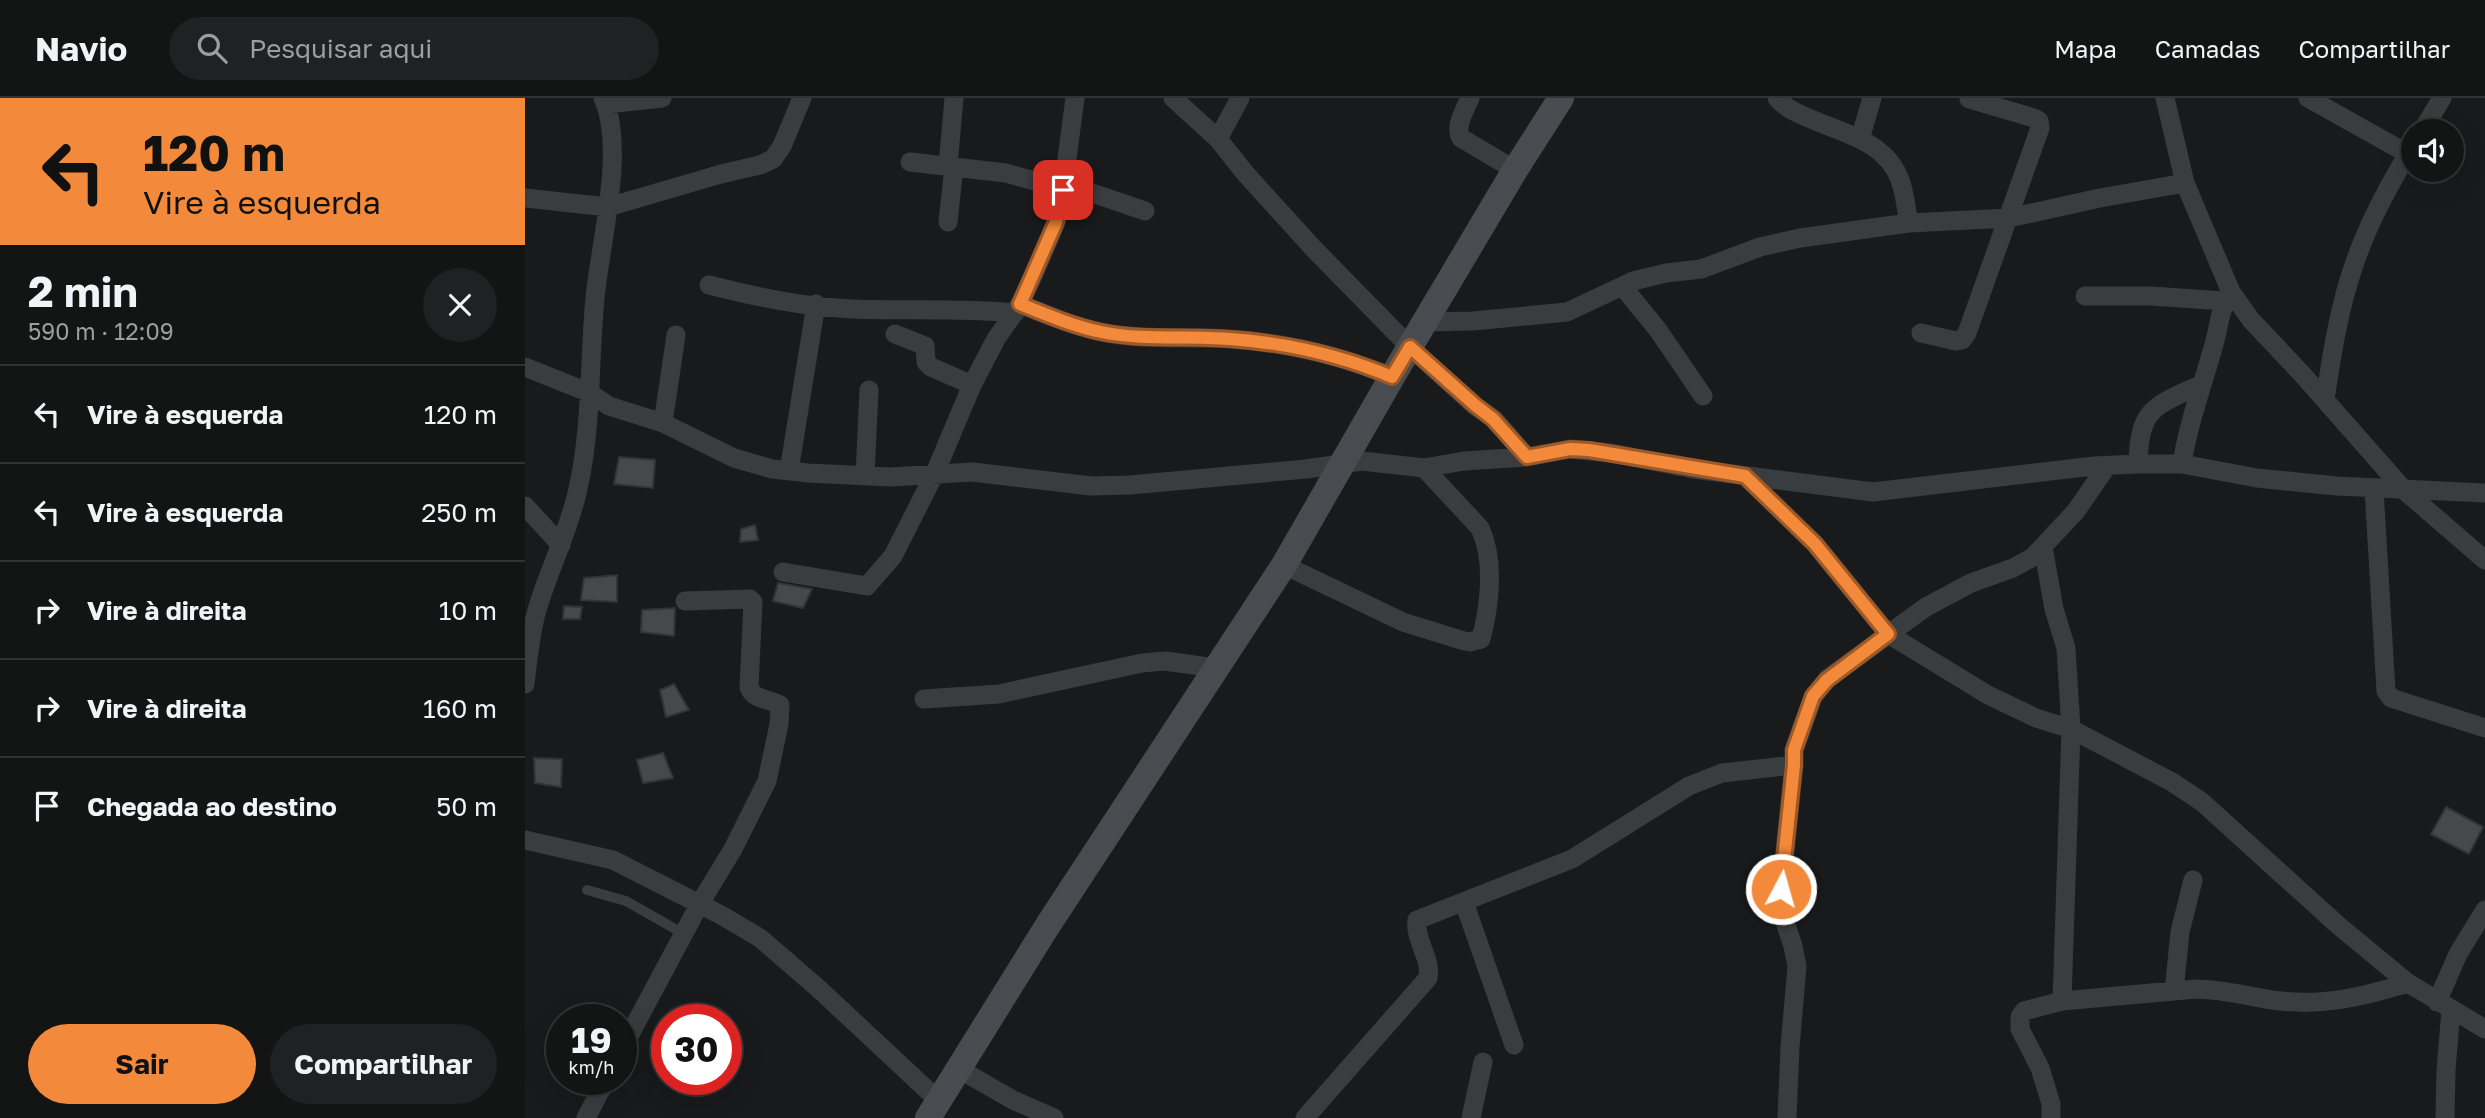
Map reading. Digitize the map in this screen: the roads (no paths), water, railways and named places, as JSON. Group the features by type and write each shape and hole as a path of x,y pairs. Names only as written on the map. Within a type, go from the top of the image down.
{"street":[{"path":"525,684 529,645 537,610 578,492 585,454 595,297 608,207 611,128 605,101 662,98"},
{"path":"525,198 608,207 760,165 773,159 782,146 801,98"},
{"path":"949,222 954,98"},
{"path":"783,572 867,586 893,556 935,473 972,386 996,339 1017,309 1056,222 1075,98"},
{"path":"1173,98 1218,139 1313,248 1410,347 1493,419 1527,457"},
{"path":"1218,139 1240,98"},
{"path":"1470,98 1458,134 1515,170"},
{"path":"525,840 613,859 760,938 787,960 934,1110 1056,913 1284,565 1392,377 1561,98"},
{"path":"1777,98 1787,109 1860,139 1891,161 1900,181 1909,223"},
{"path":"1860,139 1872,98"},
{"path":"2165,98 2185,183 2227,297 2325,400 2405,491 2485,560"},
{"path":"2308,98 2401,144"},
{"path":"2428,119 2441,98"},
{"path":"1921,333 1956,341 1962,340 1967,333 2040,128 2039,121 1969,99"},
{"path":"910,162 1006,173 1063,190 1095,194 1145,211"},
{"path":"2325,400 2336,328 2355,260 2401,166"},
{"path":"1426,322 1473,321 1567,312 1648,277 1701,269 1759,247 1800,238 1909,223 2009,218 2185,183"},
{"path":"709,285 775,302 850,309 1017,309 1104,332 1229,339 1298,348 1354,361 1392,377"},
{"path":"1623,287 1658,330 1703,396"},
{"path":"2085,296 2227,297"},
{"path":"2182,464 2186,436 2227,297"},
{"path":"789,471 816,304"},
{"path":"895,334 925,346 926,362 972,386"},
{"path":"663,423 676,335"},
{"path":"525,367 590,393 610,406 663,423 734,458 772,469 865,476 972,472 1104,486 1168,483 1373,461 1424,468 1464,461 1527,457 1570,449 1745,476 1874,492 2107,466 2182,464 2257,478 2374,489 2485,493"},
{"path":"2138,464 2140,430 2145,420 2156,407 2202,384"},
{"path":"865,476 869,390"},
{"path":"1787,1118 1797,966 1783,916 1781,889 1794,750 1813,696 1827,680 1926,607 1971,583 2013,568 2033,557 2076,511 2107,466"},
{"path":"1284,565 1403,622 1464,641 1481,639 1487,615 1485,538 1480,528 1424,468"},
{"path":"1745,476 1815,544 1888,634 1988,695 2036,718 2071,729 2172,782 2202,802 2339,926 2408,983 2485,1029"},
{"path":"2374,489 2386,691 2391,698 2485,728"},
{"path":"525,506 561,545"},
{"path":"2043,547 2054,609 2066,648 2071,729 2061,1001"},
{"path":"637,1021 699,905 733,849 767,781 781,709 774,701 751,693 749,687 753,602 750,599 685,601"},
{"path":"925,699 999,694 1142,663 1165,662 1216,668"},
{"path":"1305,1118 1428,978 1428,962 1417,931 1417,920 1571,859 1689,786 1722,773 1794,765"},
{"path":"2174,990 2180,932 2193,880"},
{"path":"1464,902 1514,1045"},
{"path":"2445,1118 2444,1006 2458,954 2485,910"},
{"path":"2051,1118 2051,1104 2040,1069 2020,1029 2020,1017 2024,1011 2061,1001 2174,990 2217,989 2279,1001 2323,1003 2355,999 2408,983"},
{"path":"1471,1118 1483,1062"},
{"path":"959,1069 1013,1100 1054,1118"},
{"path":"586,1118 598,1095"}],"lane":[{"path":"587,890 626,901 684,934"}]}
